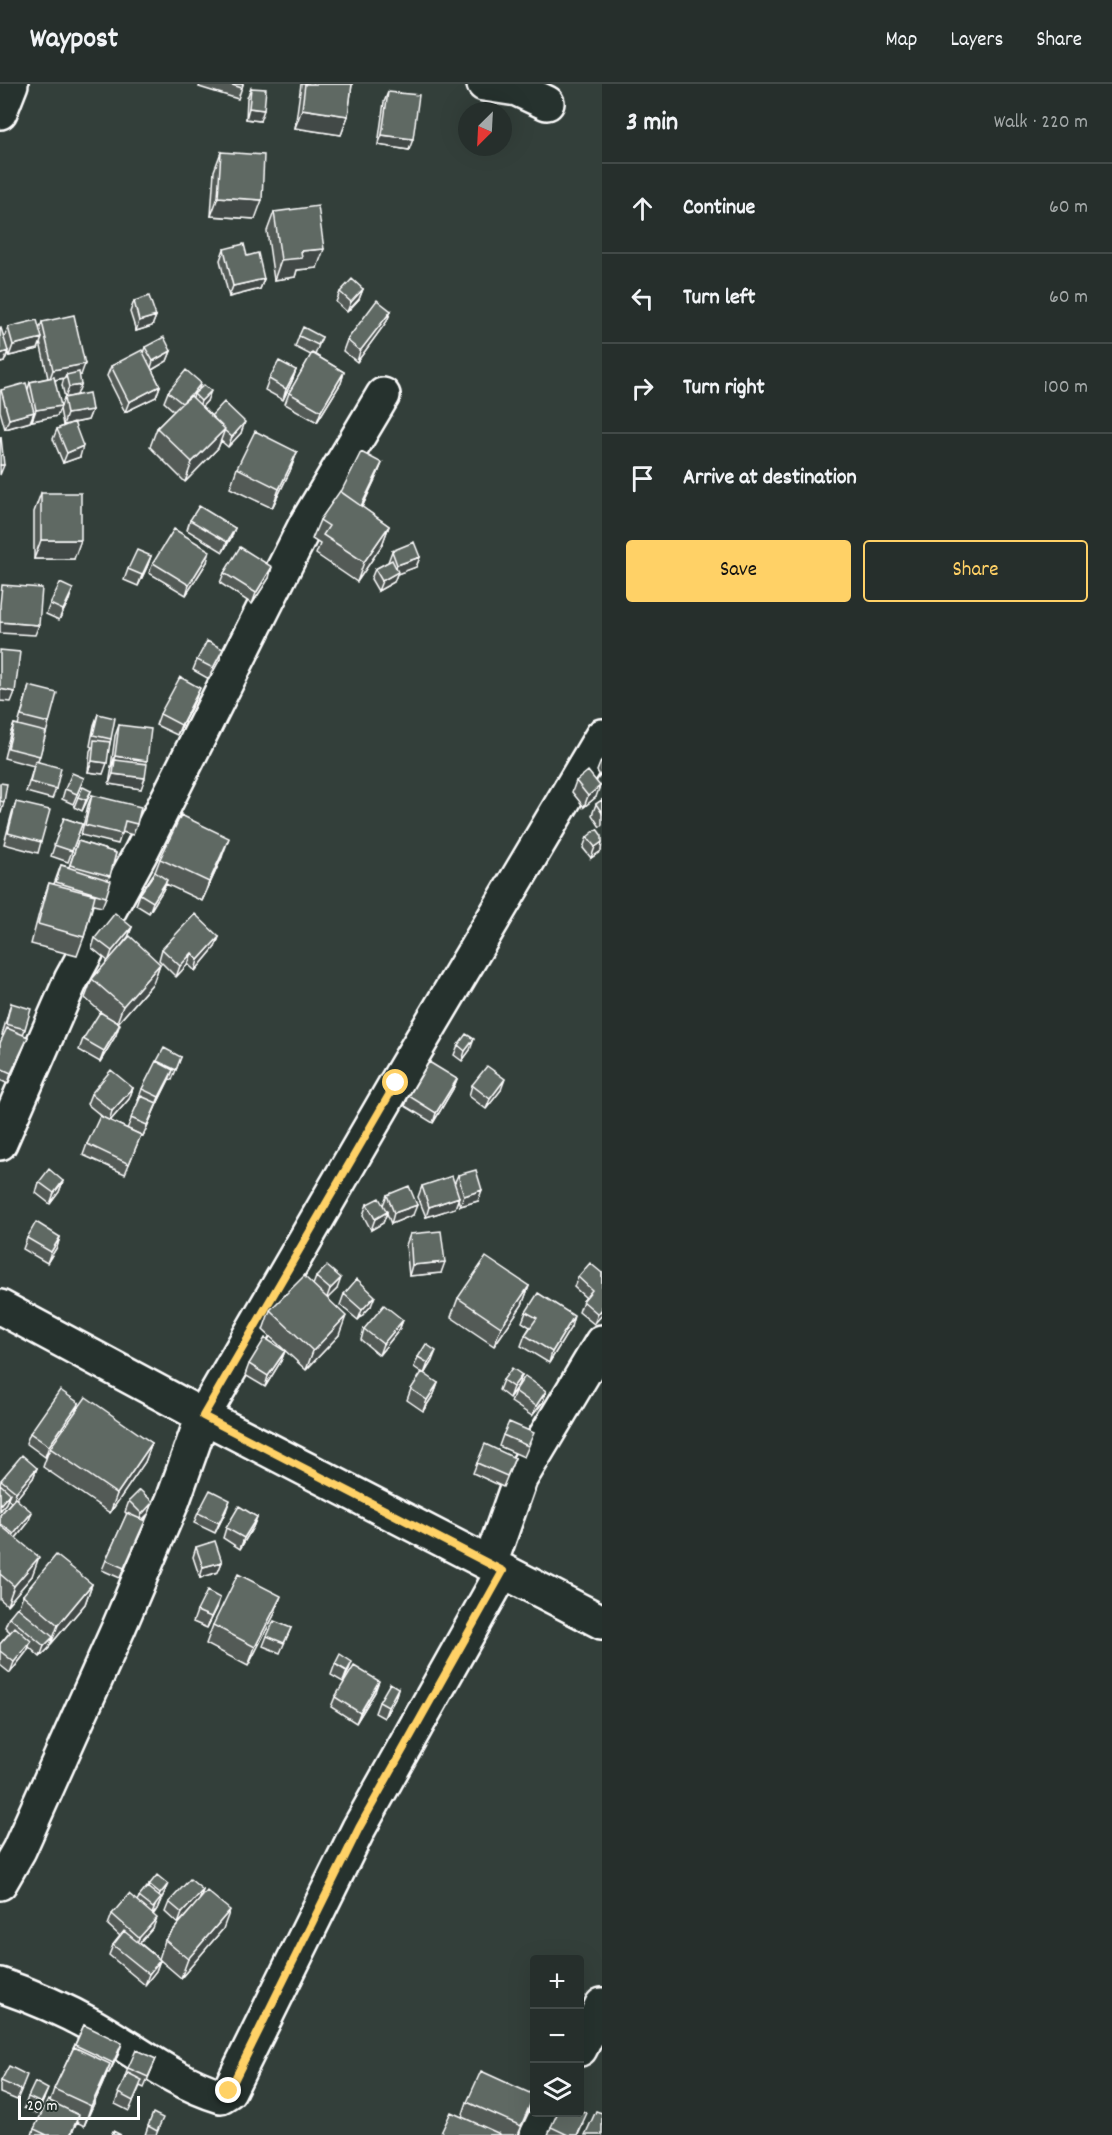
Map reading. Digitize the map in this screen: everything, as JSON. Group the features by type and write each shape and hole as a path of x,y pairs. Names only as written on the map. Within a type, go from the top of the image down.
{"street":[{"path":"0,112 11,84"},
{"path":"484,84 518,89 547,103"},
{"path":"0,1143 71,980 140,854 306,524 383,395"},
{"path":"0,1883 19,1850 119,1627 173,1500 203,1416 602,736"},
{"path":"0,1307 203,1416 602,1622"},
{"path":"0,1985 59,2008 169,2073 206,2091 221,2096 229,2091 359,1828 497,1567 520,1479 602,1342"},
{"path":"584,2039 602,2005"},
{"path":"537,2135 546,2117"}],"building":[{"path":"229,84 243,84 242,88"},
{"path":"305,84 352,84 348,116 302,109"},
{"path":"251,88 266,89 264,110 249,108"},
{"path":"388,92 419,95 413,139 382,135"},
{"path":"221,152 264,155 262,200 218,197"},
{"path":"318,206 324,249 301,251 302,258 281,260 274,212"},
{"path":"244,244 247,256 258,253 264,279 233,286 224,249"},
{"path":"352,279 363,289 351,302 340,292"},
{"path":"149,296 156,316 139,321 134,301"},
{"path":"377,300 391,311 360,351 347,340"},
{"path":"74,315 85,364 53,370 42,322"},
{"path":"37,320 42,338 13,345 8,327"},
{"path":"303,327 322,337 318,345 299,336"},
{"path":"0,328 8,351 0,354"},
{"path":"164,337 171,351 153,361 145,347"},
{"path":"142,350 160,386 129,402 111,366"},
{"path":"312,353 344,372 321,411 289,393"},
{"path":"279,361 296,370 286,389 269,379"},
{"path":"186,370 201,383 182,403 168,392"},
{"path":"79,372 81,385 69,387 66,375"},
{"path":"54,377 61,406 36,410 30,382"},
{"path":"26,383 34,412 9,419 1,390"},
{"path":"204,385 211,391 201,401 194,394"},
{"path":"89,393 92,410 67,414 64,398"},
{"path":"190,395 225,429 192,462 157,428"},
{"path":"224,402 245,422 232,437 211,416"},
{"path":"74,422 83,446 67,453 57,429"},
{"path":"255,431 297,452 279,489 237,468"},
{"path":"1,437 4,465 0,465"},
{"path":"361,452 382,463 361,506 341,492"},
{"path":"340,491 389,526 364,562 323,535 329,526 320,520"},
{"path":"41,493 81,493 81,540 41,540"},
{"path":"199,506 235,528 227,542 190,520"},
{"path":"174,529 210,551 189,585 153,563"},
{"path":"414,542 420,557 397,565 392,551"},
{"path":"240,547 272,567 256,593 224,573"},
{"path":"137,550 151,556 142,575 128,569"},
{"path":"392,560 398,572 382,581 375,569"},
{"path":"60,583 73,589 63,610 50,604"},
{"path":"2,585 42,588 39,625 0,622"},
{"path":"207,641 223,649 213,668 197,660"},
{"path":"0,650 20,652 15,692 0,689"},
{"path":"180,677 200,688 181,725 160,714"},
{"path":"29,686 57,693 49,723 21,716"},
{"path":"98,714 115,718 111,739 93,735"},
{"path":"14,724 46,732 40,756 8,748"},
{"path":"119,725 151,729 147,761 115,756"},
{"path":"94,740 110,742 107,763 92,761"},
{"path":"115,760 147,764 145,778 113,774"},
{"path":"35,761 61,768 56,789 30,782"},
{"path":"588,771 600,786 588,796 576,781"},
{"path":"72,773 84,778 77,794 65,789"},
{"path":"0,783 7,784 4,802 0,801"},
{"path":"83,787 91,791 86,800 78,797"},
{"path":"92,795 141,807 137,824 125,821 122,834 85,825"},
{"path":"602,800 602,813 596,804"},
{"path":"16,802 50,810 41,842 8,833"},
{"path":"181,815 229,838 209,882 160,859"},
{"path":"64,818 82,824 72,851 54,845"},
{"path":"597,829 602,836 602,842 595,847 587,837"},
{"path":"78,841 116,853 110,876 70,865"},
{"path":"61,865 111,881 106,897 56,882"},
{"path":"155,872 167,880 153,902 140,894"},
{"path":"49,883 95,895 84,937 38,924"},
{"path":"115,913 132,927 112,951 95,938"},
{"path":"195,914 219,937 198,960 192,953 180,966 162,949"},
{"path":"130,936 160,964 123,1006 92,979"},
{"path":"11,1003 31,1009 25,1029 6,1024"},
{"path":"100,1012 120,1024 104,1051 83,1039"},
{"path":"7,1028 28,1037 11,1073 0,1068 0,1043"},
{"path":"466,1034 474,1039 465,1051 458,1045"},
{"path":"164,1048 181,1057 176,1070 157,1061"},
{"path":"156,1061 173,1070 159,1097 142,1089"},
{"path":"429,1062 457,1079 436,1113 409,1096"},
{"path":"487,1066 505,1079 490,1099 472,1085"},
{"path":"111,1070 133,1088 112,1111 91,1094"},
{"path":"141,1096 157,1103 147,1125 131,1118"},
{"path":"100,1116 141,1135 129,1164 87,1144"},
{"path":"49,1169 63,1181 54,1193 39,1182"},
{"path":"476,1170 482,1190 464,1196 458,1175"},
{"path":"452,1176 459,1197 429,1207 422,1186"},
{"path":"409,1186 417,1205 394,1213 387,1195"},
{"path":"379,1198 387,1212 375,1219 367,1204"},
{"path":"36,1222 60,1237 51,1252 27,1238"},
{"path":"441,1231 445,1262 412,1265 410,1234"},
{"path":"486,1257 529,1286 501,1327 458,1298"},
{"path":"590,1263 602,1273 602,1309 598,1314 583,1301 592,1290 578,1277"},
{"path":"327,1266 341,1278 330,1289 316,1277"},
{"path":"304,1276 346,1316 313,1351 270,1310"},
{"path":"357,1279 375,1296 362,1310 344,1294"},
{"path":"538,1293 574,1316 552,1352 525,1335 537,1318 526,1312"},
{"path":"384,1305 403,1320 383,1344 364,1329"},
{"path":"265,1338 285,1351 268,1376 249,1364"},
{"path":"426,1344 436,1351 428,1363 418,1357"},
{"path":"512,1368 522,1375 513,1387 503,1380"},
{"path":"422,1372 438,1383 427,1400 411,1389"},
{"path":"525,1376 546,1391 536,1406 515,1391"},
{"path":"60,1390 79,1403 49,1446 30,1433"},
{"path":"86,1397 152,1443 117,1494 50,1448"},
{"path":"509,1422 534,1433 528,1446 503,1435"},
{"path":"485,1444 515,1458 507,1476 477,1463"},
{"path":"22,1455 37,1468 16,1492 1,1480"},
{"path":"0,1484 10,1493 0,1505"},
{"path":"140,1490 153,1502 142,1514 129,1501"},
{"path":"210,1490 230,1500 219,1523 198,1513"},
{"path":"15,1498 32,1512 14,1534 0,1523 0,1515"},
{"path":"239,1506 257,1517 244,1538 226,1528"},
{"path":"127,1513 145,1521 124,1568 106,1560"},
{"path":"0,1525 39,1557 14,1586 0,1574"},
{"path":"215,1541 222,1562 203,1567 196,1547"},
{"path":"56,1555 92,1584 58,1625 23,1595"},
{"path":"238,1574 281,1596 255,1647 213,1625"},
{"path":"207,1591 220,1598 211,1617 197,1611"},
{"path":"17,1607 53,1637 44,1646 9,1617"},
{"path":"274,1621 291,1628 284,1643 267,1636"},
{"path":"15,1627 31,1641 14,1662 0,1651 0,1644"},
{"path":"340,1654 352,1662 347,1671 335,1664"},
{"path":"354,1666 379,1681 360,1713 335,1697"},
{"path":"390,1683 398,1688 388,1707 379,1702"},
{"path":"157,1875 168,1884 160,1894 149,1885"},
{"path":"190,1879 203,1890 182,1913 169,1902"},
{"path":"147,1887 161,1898 153,1908 139,1897"},
{"path":"207,1891 230,1910 188,1959 165,1940"},
{"path":"129,1894 157,1918 139,1938 112,1914"},
{"path":"124,1931 160,1960 149,1974 113,1945"},
{"path":"84,2025 122,2043 113,2063 75,2045"},
{"path":"74,2047 110,2064 91,2106 54,2089"},
{"path":"136,2050 156,2059 148,2077 128,2068"},
{"path":"9,2066 27,2075 21,2090 1,2081"},
{"path":"481,2071 530,2093 530,2105 521,2126 467,2102"},
{"path":"128,2073 142,2080 133,2101 118,2093"},
{"path":"35,2082 48,2089 41,2103 28,2097"},
{"path":"48,2100 79,2115 70,2135 47,2135 34,2129"},
{"path":"596,2111 602,2113 602,2135 585,2135"},
{"path":"451,2112 500,2134 500,2135 440,2135"},
{"path":"584,2112 587,2113 577,2135 568,2135 551,2127 556,2117 584,2117"},
{"path":"153,2113 163,2118 157,2131 148,2126"}],"route":[{"path":"229,2091 359,1828 503,1571 203,1416 396,1083"}]}
